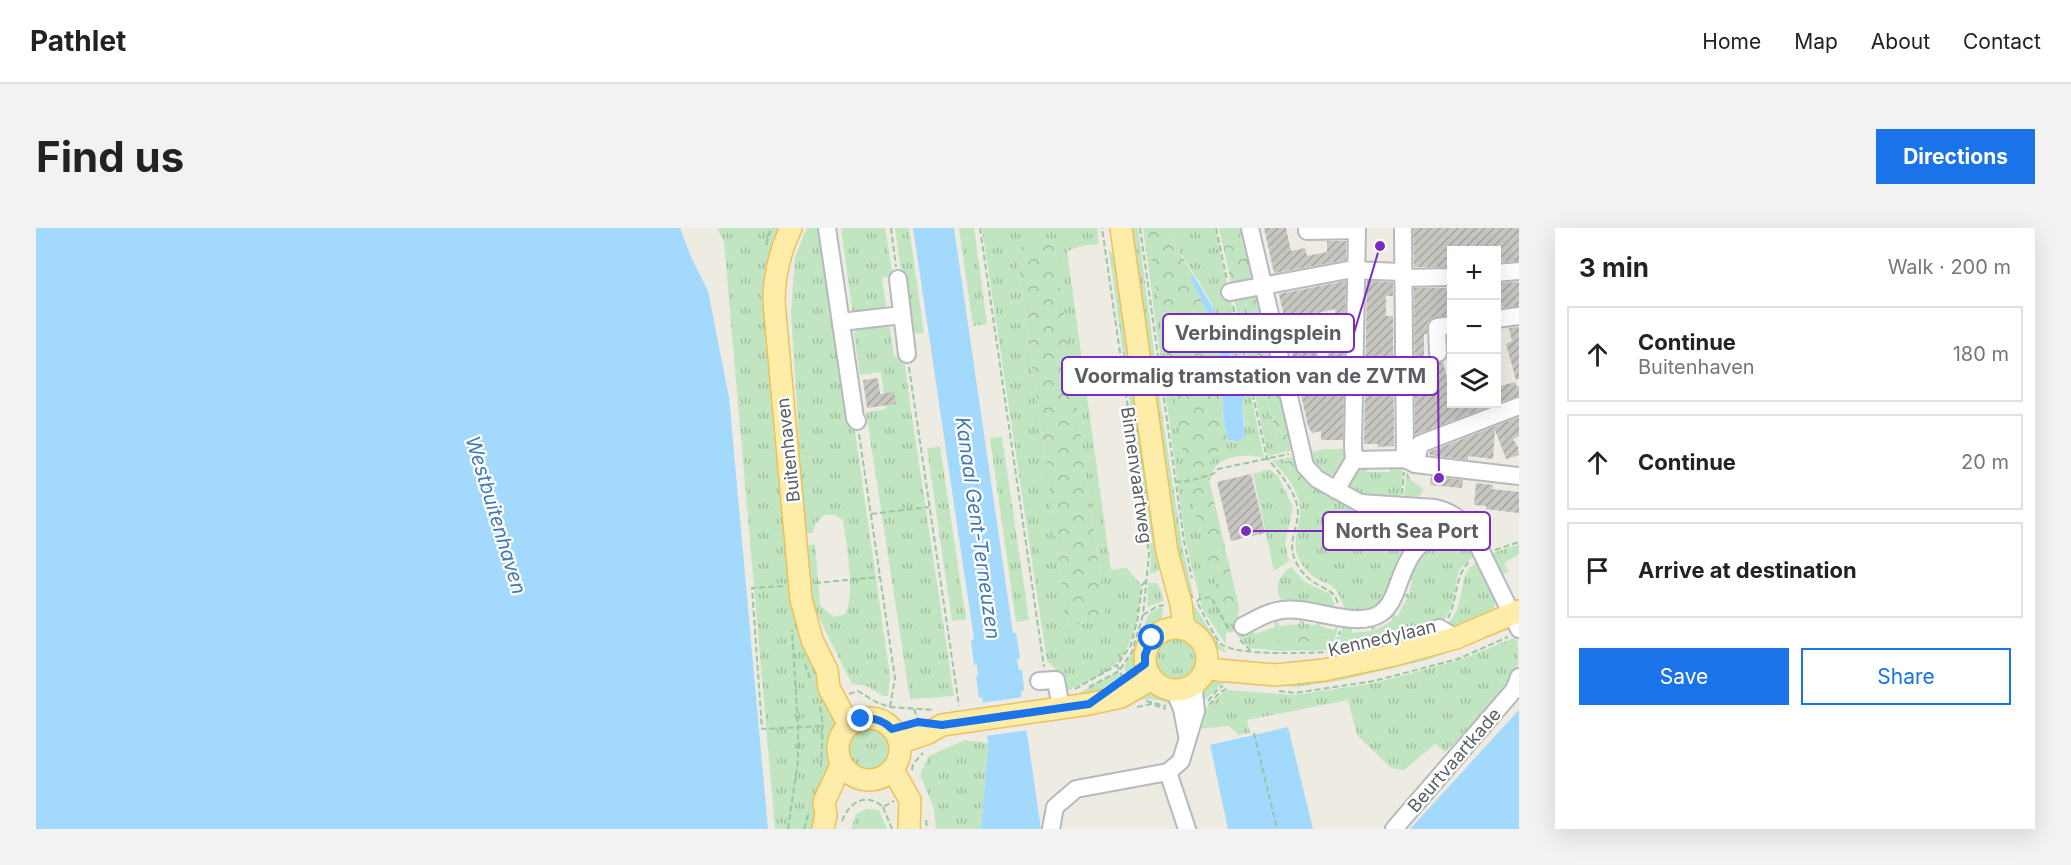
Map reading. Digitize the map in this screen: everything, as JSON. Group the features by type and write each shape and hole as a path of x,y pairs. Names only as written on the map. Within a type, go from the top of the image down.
{"main road":[{"name":"Buitenhaven","path":"791,228 783,246 774,281 774,302 797,539 789,585 827,670 830,701 855,722"},
{"name":"Binnenvaartweg","path":"1121,229 1167,552 1183,621 1177,629"},
{"name":"Kennedylaan","path":"1203,668 1275,675 1329,661 1390,656 1447,633 1517,618"},
{"path":"1177,629 1196,634 1203,642 1203,668 1190,687 1174,690 1166,688 1149,672 1145,655 1152,638 1177,629"},
{"path":"896,736 918,722 983,719 1025,713 1060,702 1089,704 1121,697 1126,682 1149,672"},
{"path":"896,774 868,781 846,770 838,756 838,742 844,730 855,722 875,718 887,724 896,736 900,757 896,774 889,803 903,826"},
{"path":"830,824 824,802 846,770"},
{"path":"896,774 909,800 903,826"}],"street":[{"path":"827,228 857,421"},
{"path":"1250,228 1305,466 1317,478 1360,502 1445,510 1461,519 1472,532 1517,618"},
{"path":"1307,228 1307,231 1357,229 1354,460 1336,490"},
{"path":"1403,228 1410,462"},
{"path":"1230,292 1348,270 1447,277"},
{"path":"1501,273 1519,271"},
{"path":"898,279 907,354"},
{"path":"841,322 902,315"},
{"path":"1501,318 1519,316"},
{"path":"1438,353 1437,327 1447,326"},
{"path":"1410,462 1420,444 1519,406"},
{"path":"1354,460 1410,462 1519,476"},
{"path":"1243,626 1277,610 1310,611 1360,620 1382,613 1395,594 1410,555 1419,545 1444,534 1472,532"},
{"path":"1051,829 1055,807 1076,789 1168,772 1180,761 1196,711 1194,692 1203,668"},
{"path":"1042,681 1056,680 1060,702"},
{"name":"Beurtvaartkade","path":"1394,829 1517,685"},
{"path":"1174,690 1182,710 1188,739"},
{"path":"1168,772 1186,829"}],"path":[{"path":"891,228 898,279"},
{"path":"980,228 1042,681"},
{"path":"1216,228 1267,458 1281,475 1297,504 1298,512 1291,545 1296,564 1312,581 1332,591 1337,598 1340,632 1329,661"},
{"name":"Binnenvaartweg","path":"1121,229 1175,483 1193,582"},
{"name":"Binnenvaartweg","path":"1121,229 1149,554 1143,615 1126,682"},
{"path":"907,354 929,507 951,719"},
{"path":"857,421 895,678 890,707"},
{"path":"1175,483 1213,474 1218,469 1291,454"},
{"path":"1401,505 1410,462"},
{"path":"871,514 929,507"},
{"name":"Kennedylaan","path":"1447,633 1445,625 1454,608 1459,575 1464,567 1470,561 1519,542"},
{"path":"833,574 834,581"},
{"path":"824,726 762,729 752,588 880,577"},
{"path":"1060,702 1066,694 1126,682 1142,585 1148,580"},
{"path":"1195,592 1197,602"},
{"path":"1197,602 1199,598 1211,597 1228,628 1251,651"},
{"name":"Kennedylaan","path":"1197,602 1218,641 1224,646 1233,650 1289,653 1329,661"},
{"path":"788,829 796,778 798,728 795,642 792,630"},
{"path":"802,656 813,688"},
{"path":"820,772 821,746 830,701 858,691 890,707 914,709"},
{"path":"1254,733 1277,829"},
{"path":"896,774 914,764 919,756 929,749"},
{"path":"830,824 851,804 859,800 867,800 889,803 903,826"}],"green space":[{"path":"717,228 783,228 775,246 797,616 838,714 831,773 815,829 775,829 724,242"},
{"path":"807,228 821,228 848,424 854,424 890,677 888,696 883,696 867,686 852,684 818,616 809,588 806,546 815,544 820,605 833,617 845,614 850,594 850,582 843,520 834,515 824,515 815,524 813,533 805,533 791,312 795,257"},
{"path":"841,228 885,228 893,276 882,278 885,311 853,316"},
{"path":"895,228 909,228 924,333 910,334"},
{"path":"959,228 974,228 987,324 973,326"},
{"path":"982,228 1097,228 1099,244 1081,246 1067,251 1111,570 1127,568 1141,585 1140,596 1131,640 1120,659 1107,671 1066,692 1064,677 1047,661","holes":["1054,242 1106,619 1068,626 1016,248"]},
{"path":"1128,228 1138,228 1161,407 1182,545 1194,598 1185,598"},
{"path":"1143,228 1146,228 1189,482 1224,610 1233,632 1226,633 1226,645 1202,608 1185,538"},
{"path":"1146,228 1168,228 1170,237 1194,276 1190,278 1210,318 1218,343 1223,416 1228,440 1206,466 1239,607 1238,615 1241,625 1233,632 1201,536 1188,482"},
{"path":"1168,228 1215,228 1246,373 1239,366 1228,346 1221,323 1212,305 1170,237"},
{"path":"1219,228 1244,228 1256,282 1232,287"},
{"path":"1054,241 1106,619 1068,626 1016,248"},
{"path":"1109,251 1118,257 1162,569 1150,574 1151,555"},
{"path":"1243,291 1280,453 1268,456 1233,293"},
{"path":"1243,291 1257,293 1293,446 1290,451 1280,453"},
{"path":"886,325 890,328 894,357 904,356 954,696 910,699 866,412 886,409 881,372 860,375 854,334 863,326"},
{"path":"1248,381 1264,458 1237,456 1229,458 1213,470 1209,484 1206,466 1228,440 1233,441 1245,425 1242,404"},
{"path":"1002,437 1029,620 1016,622 990,438"},
{"path":"940,447 966,619 952,621 927,448"},
{"path":"1325,449 1347,449 1345,460 1336,473 1320,476 1306,453"},
{"path":"1291,457 1297,459 1318,487 1314,495 1298,483 1287,462 1282,459"},
{"path":"1282,459 1287,462 1298,483 1314,494 1318,487 1445,516 1455,526 1440,531 1383,603 1367,614 1346,611 1335,589 1310,574 1298,557 1296,535 1300,517 1299,501 1293,486 1272,461"},
{"path":"1367,464 1367,472 1390,472 1390,466 1403,466 1401,500 1370,498 1355,494 1350,489 1348,481 1352,469"},
{"path":"1269,469 1278,476 1293,507 1285,544 1289,561 1274,571 1253,474"},
{"path":"1407,472 1411,480 1424,490 1418,497 1404,496"},
{"path":"1465,541 1471,543 1477,553 1459,570 1452,606 1442,624 1340,648 1338,645 1343,626 1352,625 1352,633 1372,631 1370,624 1373,623 1376,630 1393,620 1387,613 1390,611 1397,617 1407,598 1400,595 1401,592 1409,594 1412,580 1404,579 1408,567 1435,543"},
{"path":"1519,544 1519,554 1504,563 1509,572 1501,574 1490,554"},
{"path":"1479,560 1496,601 1493,611 1451,631 1445,627 1455,613 1468,571"},
{"path":"1291,567 1305,582 1330,594 1335,604 1332,608 1286,604 1282,600 1278,585 1282,575"},
{"path":"1148,583 1157,583 1163,601 1147,607"},
{"path":"1194,605 1217,642 1228,653 1207,641 1192,621 1185,606"},
{"path":"1161,607 1163,614 1160,623 1146,642 1136,667 1127,674 1124,667 1147,618 1150,613"},
{"path":"1300,615 1304,615 1304,624 1316,625 1317,617 1322,618 1320,626 1333,630 1338,627 1333,646 1329,650 1279,651 1249,648 1237,635 1244,628 1252,626 1255,634 1275,627 1273,618 1277,617 1279,626 1299,624"},
{"path":"1504,627 1510,629 1427,660 1338,681 1294,687 1234,681 1370,672 1400,664 1412,657"},
{"path":"1295,633 1328,639 1323,648 1274,647 1274,642"},
{"path":"1177,636 1186,637 1193,642 1198,649 1198,667 1193,674 1186,679 1177,680 1168,679 1161,674 1156,667 1155,658 1156,649 1161,642 1168,637"},
{"path":"1516,637 1518,655 1516,673 1504,692 1445,752 1435,744 1404,770 1391,768 1357,735 1348,700 1247,720 1250,733 1238,735 1229,726 1196,729 1200,711 1227,690 1296,695 1375,683 1460,660"},
{"path":"1118,672 1121,678 1094,693 1077,699 1075,695"},
{"path":"1228,675 1226,682 1198,703 1201,689 1209,679"},
{"path":"1155,688 1171,695 1174,706 1159,700 1141,699 1137,693"},
{"path":"869,727 885,733 891,749 885,765 869,771 853,765 847,749 853,733"},
{"path":"965,740 988,743 981,829 936,829 934,809 920,774 929,756"},
{"path":"866,809 879,810 887,829 851,829 856,814"}],"water":[{"name":"Westbuitenhaven","path":"36,228 680,228 708,291 729,397 768,829 36,829"},
{"name":"Kanaal Gent-Terneuzen","path":"913,228 954,228 1013,633 1016,633 1020,658 1017,659 1019,670 1022,670 1024,690 1021,692 1041,829 981,829 988,743 982,697 979,698 977,665 974,665 971,640 974,639"},
{"path":"1192,276 1222,323 1229,352 1237,365 1246,373 1248,381 1242,404 1245,436 1239,441 1228,440 1218,343 1210,318 1190,278"},
{"path":"1519,710 1519,829 1410,829"},
{"path":"1288,727 1313,829 1228,829 1210,745"}],"pier":[{"path":"1023,697 1028,730 985,736 980,703"}],"building":[{"path":"1264,228 1286,228 1291,251 1305,248 1307,256 1327,252 1327,241 1346,241 1346,260 1274,273"},
{"path":"1413,228 1519,228 1519,261 1501,262 1501,246 1447,246 1447,267 1414,267"},
{"path":"1346,281 1343,440 1321,440 1321,431 1312,433 1308,426 1279,294","holes":["1335,309 1336,336 1329,338 1326,389 1314,342 1307,343 1302,317"]},
{"path":"1367,281 1393,282 1393,296 1386,296 1386,316 1393,316 1394,446 1378,447 1378,444 1364,444"},
{"path":"1519,282 1519,306 1501,308 1501,283"},
{"path":"1414,288 1447,288 1447,316 1431,318 1427,323 1427,334 1424,334 1424,360 1430,360 1430,363 1443,362 1447,378 1447,408 1486,408 1415,435"},
{"path":"1519,327 1519,379 1516,380 1506,344 1512,341 1509,328"},
{"path":"878,378 880,394 894,392 896,404 867,408 863,380"},
{"path":"1515,382 1517,387 1519,386 1519,396 1501,402 1501,386"},
{"path":"1519,417 1519,436 1513,439 1518,447 1519,455 1506,459 1495,430 1493,459 1468,456 1468,460 1430,455 1429,452"},
{"path":"1251,474 1265,533 1231,541 1217,482"},
{"path":"1431,476 1463,480 1462,488 1430,485"},
{"path":"1476,483 1493,485 1492,489 1519,492 1519,513 1486,509 1486,506 1474,505"}],"place":[{"name":"Verbindingsplein","path":"1380,246"},
{"name":"Voormalig tramstation van de ZVTM","path":"1439,478"},
{"name":"North Sea Port","path":"1246,531"}],"route":[{"path":"861,719 875,718 892,729 925,721 942,725 1089,704 1145,664 1145,655 1152,638"}]}
